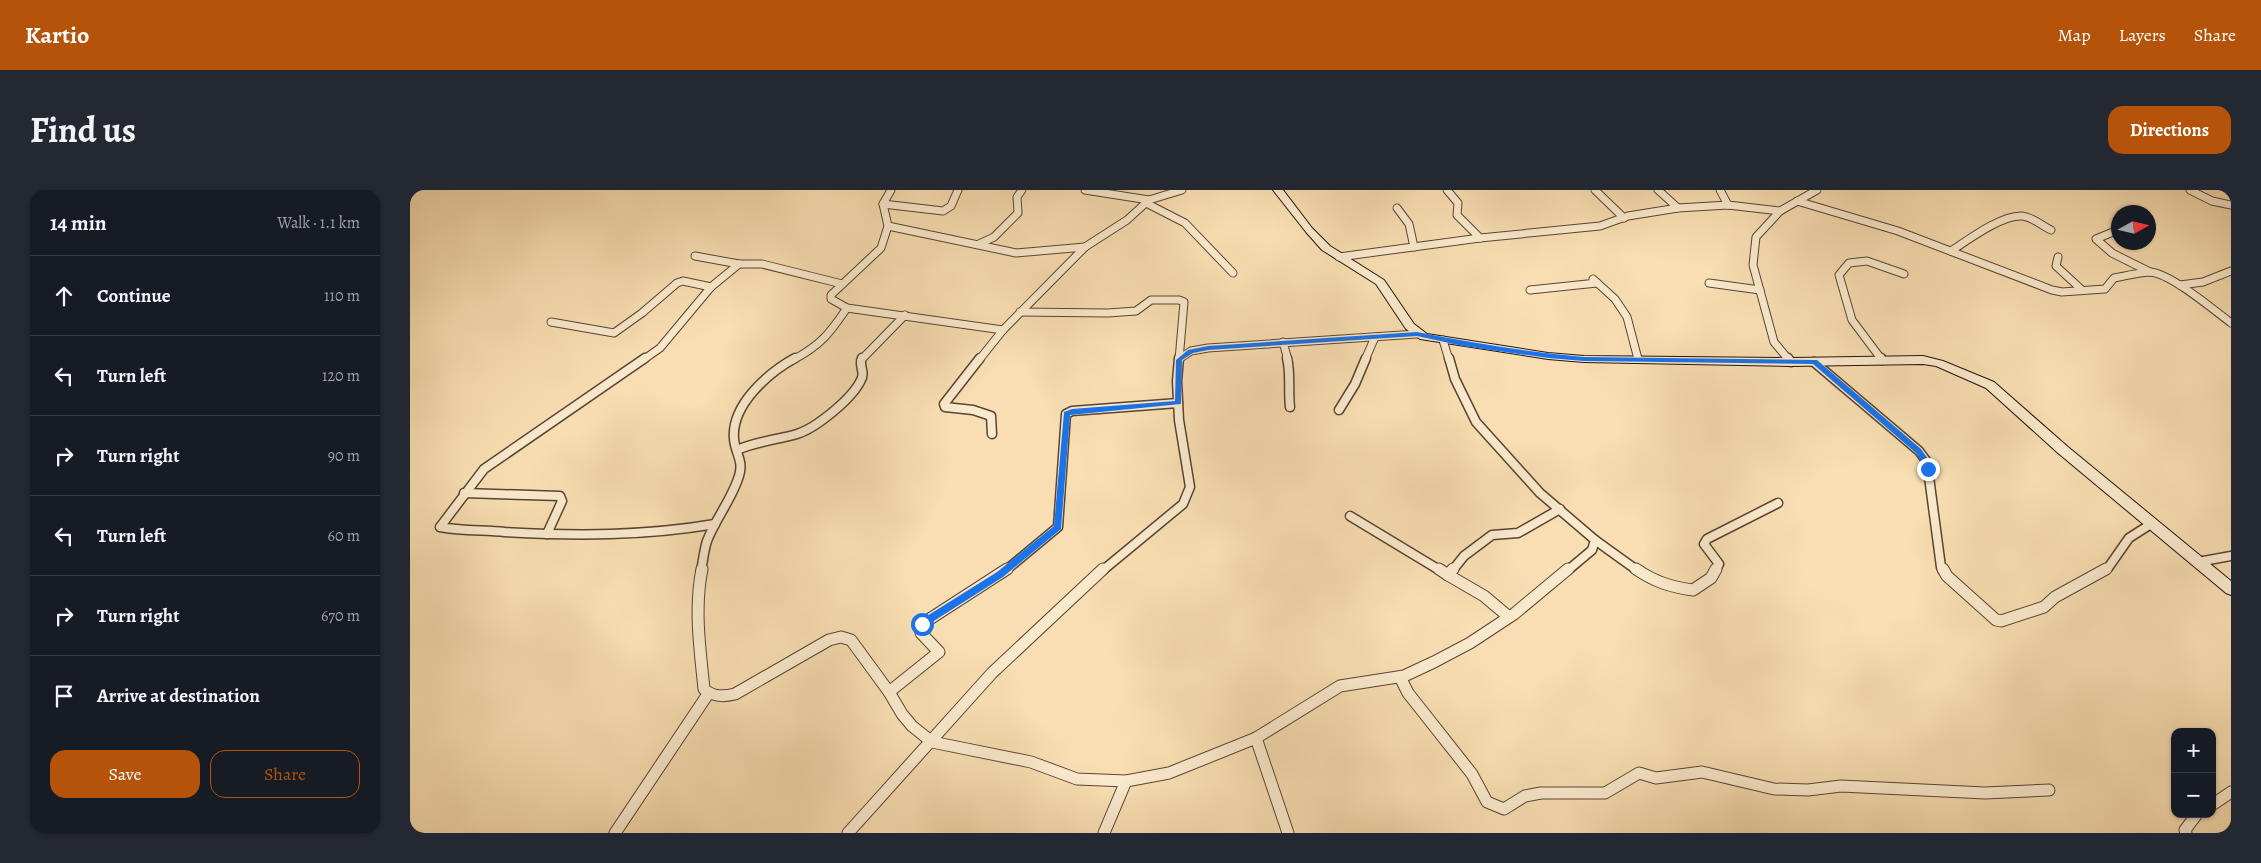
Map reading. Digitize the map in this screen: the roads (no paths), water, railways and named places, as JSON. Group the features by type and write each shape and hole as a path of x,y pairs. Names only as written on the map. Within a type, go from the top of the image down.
{"street":[{"path":"891,190 883,204 888,226 881,248 830,297 836,303 847,308 1003,330"},
{"path":"883,204 942,211 949,209 954,202 958,190"},
{"path":"979,244 994,237 1018,213 1017,198 1022,190"},
{"path":"1085,190 1148,202 1185,223 1234,273"},
{"path":"992,434 991,416 973,410 945,407 944,404 1003,330 1085,247 1127,220 1148,202 1182,190"},
{"path":"1278,190 1309,230 1326,248 1388,289 1410,326 1417,334"},
{"path":"1447,190 1458,202 1456,212 1459,218 1480,238"},
{"path":"1595,190 1624,218"},
{"path":"1658,190 1678,208"},
{"path":"1720,190 1728,205"},
{"path":"2190,190 2212,201 2231,205"},
{"path":"1791,362 1774,342 1753,265 1756,237 1780,211 1812,191"},
{"path":"1797,201 1868,220 2052,290 2106,288 2109,281 2114,278 2150,272"},
{"path":"1339,257 1480,238 1600,226 1624,218 1678,208 1728,205 1780,211"},
{"path":"1397,208 1409,224 1414,246"},
{"path":"1951,251 1986,230 2016,217 2029,218 2050,230"},
{"path":"888,226 1025,254 1052,249 1085,247"},
{"path":"2111,233 2098,237 2096,239 2097,242 2107,250 2180,285 2231,323"},
{"path":"695,256 739,264 762,264 842,284"},
{"path":"2058,257 2056,266 2082,290"},
{"path":"1882,360 1852,320 1839,275 1849,263 1867,261 1904,274"},
{"path":"715,524 680,531 629,535 547,534 440,527 484,469 660,348 711,287 739,264"},
{"path":"2180,285 2203,282 2231,272"},
{"path":"551,322 614,333 642,313 677,283 683,281 711,287"},
{"path":"1530,290 1595,281 1615,299 1627,317 1638,359"},
{"path":"1709,283 1760,290"},
{"path":"848,833 932,742 992,673 1125,550 1183,504 1190,487 1179,420 1178,402 1179,360 1185,304 1181,300 1148,301 1142,309 1133,312 1079,314 1020,312"},
{"path":"708,694 702,681 698,588 702,558 715,524 728,504 740,474 741,459 734,441 734,426 753,392 776,370 813,349 826,339 847,308"},
{"path":"738,450 764,440 796,434 822,420 855,391 863,378 864,370 860,362 905,315"},
{"path":"1179,360 1191,351 1208,348 1417,334 1443,340 1548,356 1791,362 1923,360 1939,363 1990,385 2151,524 2231,589"},
{"path":"1339,410 1355,384 1375,337"},
{"path":"1443,340 1455,379 1476,422 1540,493 1595,540 1650,579 1670,587 1693,590 1711,578 1718,564 1704,544 1707,539 1778,503"},
{"path":"1284,342 1290,369 1288,387 1290,407"},
{"path":"1814,362 1919,451 1928,469 1941,567 1947,576 1996,620 2001,621 2044,607 2055,597 2108,568 2129,538 2151,524"},
{"path":"889,692 939,652 921,633 922,624 1000,575 1058,527 1066,414 1072,411 1178,402"},
{"path":"464,493 560,496 562,502 547,534"},
{"path":"1448,575 1464,556 1492,536 1518,533 1560,509"},
{"path":"1350,516 1484,596 1509,617"},
{"path":"708,694 727,696 741,691 821,644 841,637 851,640 912,726 932,742 1031,762 1077,779 1126,782 1170,772 1256,738 1340,686 1400,677 1470,643 1509,617 1592,550 1595,540"},
{"path":"2198,562 2231,556"},
{"path":"1400,677 1408,693 1472,774 1487,802 1504,808 1525,796 1541,793 1605,793 1639,773 1656,778 1702,772 1774,789 1808,790 1842,786 1912,792 1948,790 1985,794 2049,790"},
{"path":"615,833 708,694"},
{"path":"1256,738 1288,833"},
{"path":"1104,833 1126,782"},
{"path":"2216,803 2231,792"},
{"path":"2186,833 2185,830 2194,818"}]}
